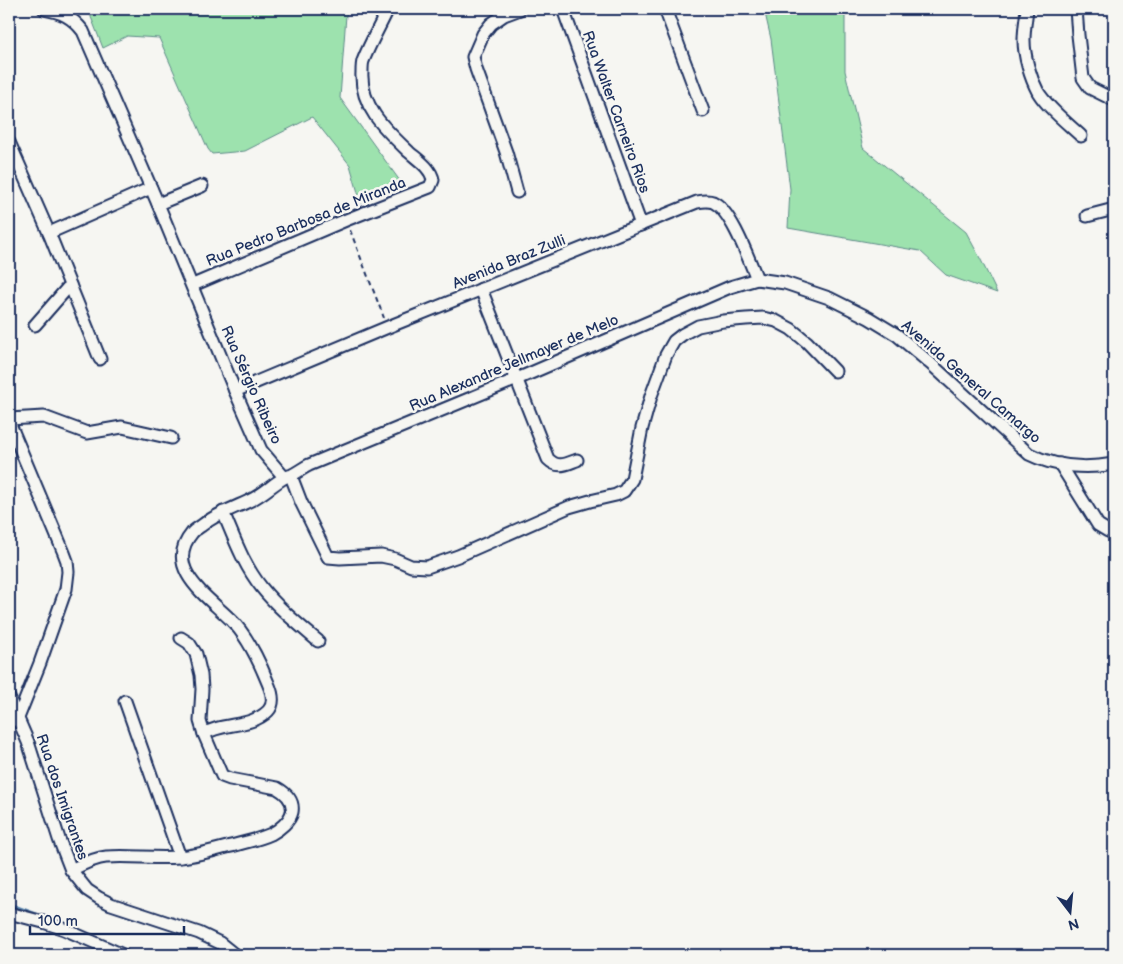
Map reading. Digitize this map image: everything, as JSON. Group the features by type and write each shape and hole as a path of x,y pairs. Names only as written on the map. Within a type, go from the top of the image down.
{"street":[{"name":"Rua Sérgio Ribeiro","path":"44,9 57,11 67,16 76,22 83,32 262,450 287,477 328,557 381,556 395,559 411,566 427,567 569,507 616,496 624,491 632,479 642,428 666,355 674,341 698,326 746,319 763,318 776,321 791,329 807,342 835,371"},
{"name":"Rua Pedro Barbosa de Miranda","path":"192,285 430,187 434,180 430,171 400,144 376,118 363,91 363,62 388,9"},
{"path":"517,192 506,152 476,69 474,57 483,34 491,24 504,15 520,9"},
{"name":"Rua Walter Carneiro Rios","path":"563,9 641,225"},
{"path":"665,9 703,111"},
{"path":"1027,9 1024,40 1027,62 1033,81 1039,93 1054,111 1081,136"},
{"path":"1076,9 1083,78 1090,88 1114,100"},
{"path":"9,144 49,233 100,358"},
{"path":"158,204 202,186"},
{"path":"49,233 151,188"},
{"name":"Avenida Braz Zulli","path":"236,391 481,289 706,200 720,207 729,218 757,279"},
{"path":"1087,216 1114,209"},
{"name":"Rua Alexandre Jellmayer de Melo","path":"287,477 309,465 517,379 730,287 757,279"},
{"name":"Avenida General Camargo","path":"757,279 785,283 829,298 869,318 897,335 1029,454 1042,460 1060,464 1099,467 1114,464"},
{"path":"35,325 70,285"},
{"path":"481,289 548,459 556,465 577,460"},
{"path":"14,720 40,663 66,589 68,572 64,552 9,420 44,417 87,433 122,427 171,438"},
{"path":"1060,464 1098,525 1114,532"},
{"path":"204,734 210,730 258,718 269,710 273,699 264,672 246,639 235,625 188,577 184,568 182,554 184,546 192,533 212,517 252,500 287,477"},
{"path":"223,512 239,550 260,587 280,608 318,641"},
{"path":"70,870 105,857 180,857 258,839 281,827 292,812 288,797 283,791 222,776 200,721 201,675 196,654 190,643 181,638"},
{"name":"Rua dos Imigrantes","path":"9,698 14,720 28,742 70,870 87,890 111,904 199,933 220,943 235,955"},
{"path":"125,701 180,857"},
{"path":"9,913 64,929 123,955"}],"path":[{"path":"346,220 388,327"}],"green space":[{"path":"91,9 351,9 346,15 340,98 400,181 361,203 350,165 312,117 245,151 212,154 208,149 159,38 127,36 103,48 91,17"},
{"path":"764,9 845,9 845,71 863,148 966,232 997,293 946,275 920,251 788,228 790,189 771,39"}],"waterway":[{"path":"9,904 39,915"},
{"path":"124,950 137,955"}]}
